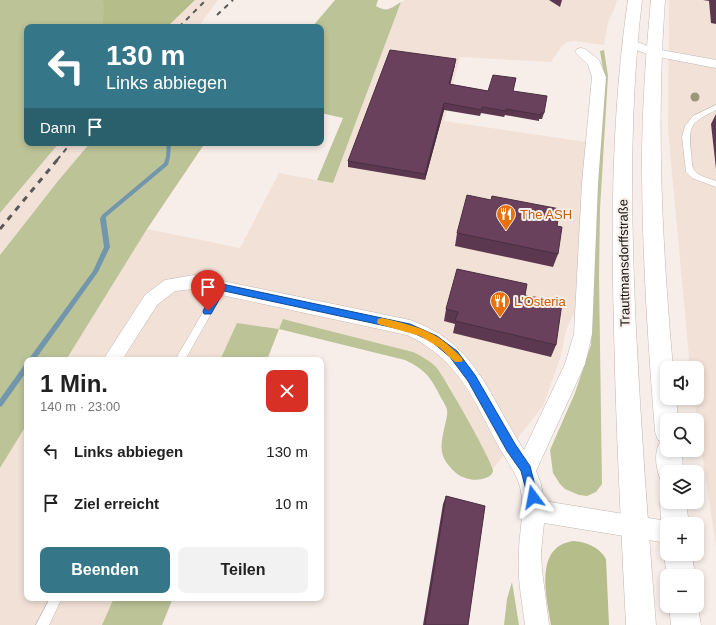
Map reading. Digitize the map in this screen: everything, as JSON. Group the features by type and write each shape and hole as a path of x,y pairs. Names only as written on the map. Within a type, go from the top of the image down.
{"main road":[{"name":"Trauttmansdorffstraße","path":"635,0 626,87 621,236 634,526 641,625"},
{"path":"658,0 653,47 650,113 651,206 666,413"},
{"path":"685,613 686,625"}],"street":[{"path":"630,43 716,54"},
{"path":"653,47 716,64"},
{"path":"526,469 565,387 583,334 590,183 599,77 594,63 581,52"},
{"path":"114,357 145,308 158,294 171,285 186,282 222,287 410,328 434,338 453,354 472,378 511,448 526,469 532,492 534,510 530,553 537,625"},
{"path":"534,510 660,531"}],"lane":[{"path":"716,107 695,118 689,126 686,137 689,170 695,176 716,184"},
{"path":"182,357 222,287"},
{"path":"42,625 54,601"}],"shaded area":[{"path":"195,0 218,0 200,24 170,24"},
{"path":"405,0 617,0 608,22 604,45 574,41 567,42 562,46 551,62 460,57 444,121 586,142 575,311 566,330 561,356 543,406 493,469 449,385 429,361 413,352 284,319 279,329 237,323 221,357 68,357 147,229 240,248 279,173 333,183 401,2"},
{"path":"669,0 716,0 716,547 703,457 704,457 704,413 696,413 695,405 704,405 704,361 689,361 668,130"},
{"path":"56,146 87,146 0,255 0,213"},
{"path":"24,429 24,601 113,601 102,625 0,625 0,468"}],"green space":[{"path":"0,0 172,0 168,24 24,24 24,146 56,146 0,213"},
{"path":"103,0 195,0 170,24 103,24"},
{"path":"335,0 378,0 376,6 383,9 392,8 401,2 333,183 317,180 343,118 324,114 324,24 315,24"},
{"path":"604,50 608,76 600,209 599,277 602,484 596,492 587,496 579,495 565,489 560,484 553,473 550,450 575,393 591,345 598,181 605,82 600,51"},
{"path":"87,146 203,146 147,229 68,357 24,357 24,429 0,468 0,255"},
{"path":"283,319 413,352 428,360 436,367 467,418 491,464 493,470 492,474 482,479 469,479 456,473 446,462 443,457 442,446 447,415 446,408 437,389 422,370 405,360 279,329"},
{"path":"237,323 279,329 268,357 221,357"},
{"path":"573,541 596,548 606,559 609,625 551,625 546,588 547,563 552,553 560,545"},
{"path":"512,582 519,625 504,625 507,599"},
{"path":"113,601 172,601 162,625 102,625"}],"building":[{"path":"390,50 456,59 449,84 488,91 493,75 516,78 513,91 547,96 544,113 541,113 541,115 506,109 506,111 482,107 482,110 444,103 425,174 348,161"},
{"name":"The ASH","path":"467,195 491,200 492,196 560,209 557,226 562,227 558,254 457,233"},
{"name":"L'Osteria","path":"457,269 527,284 525,295 562,303 556,345 455,321 458,312 446,309"},
{"path":"446,496 485,506 468,625 425,625"}],"waterway":[{"path":"33,357 95,272 107,247 103,219 104,216 166,164 169,146"},
{"path":"0,404 24,370"}],"railway":[{"path":"182,24 206,0"},
{"path":"217,15 233,0"},
{"path":"57,160 69,146"},
{"path":"0,229 58,159"}],"slow traffic":[{"path":"382,322 410,328 434,338 444,345 458,360"}],"place":[{"name":"The ASH","path":"506,231"},
{"name":"L'Osteria","path":"500,318"}],"route":[{"path":"208,311 222,287 410,328 434,338 453,354 472,378 511,448 526,469 533,497"}]}
